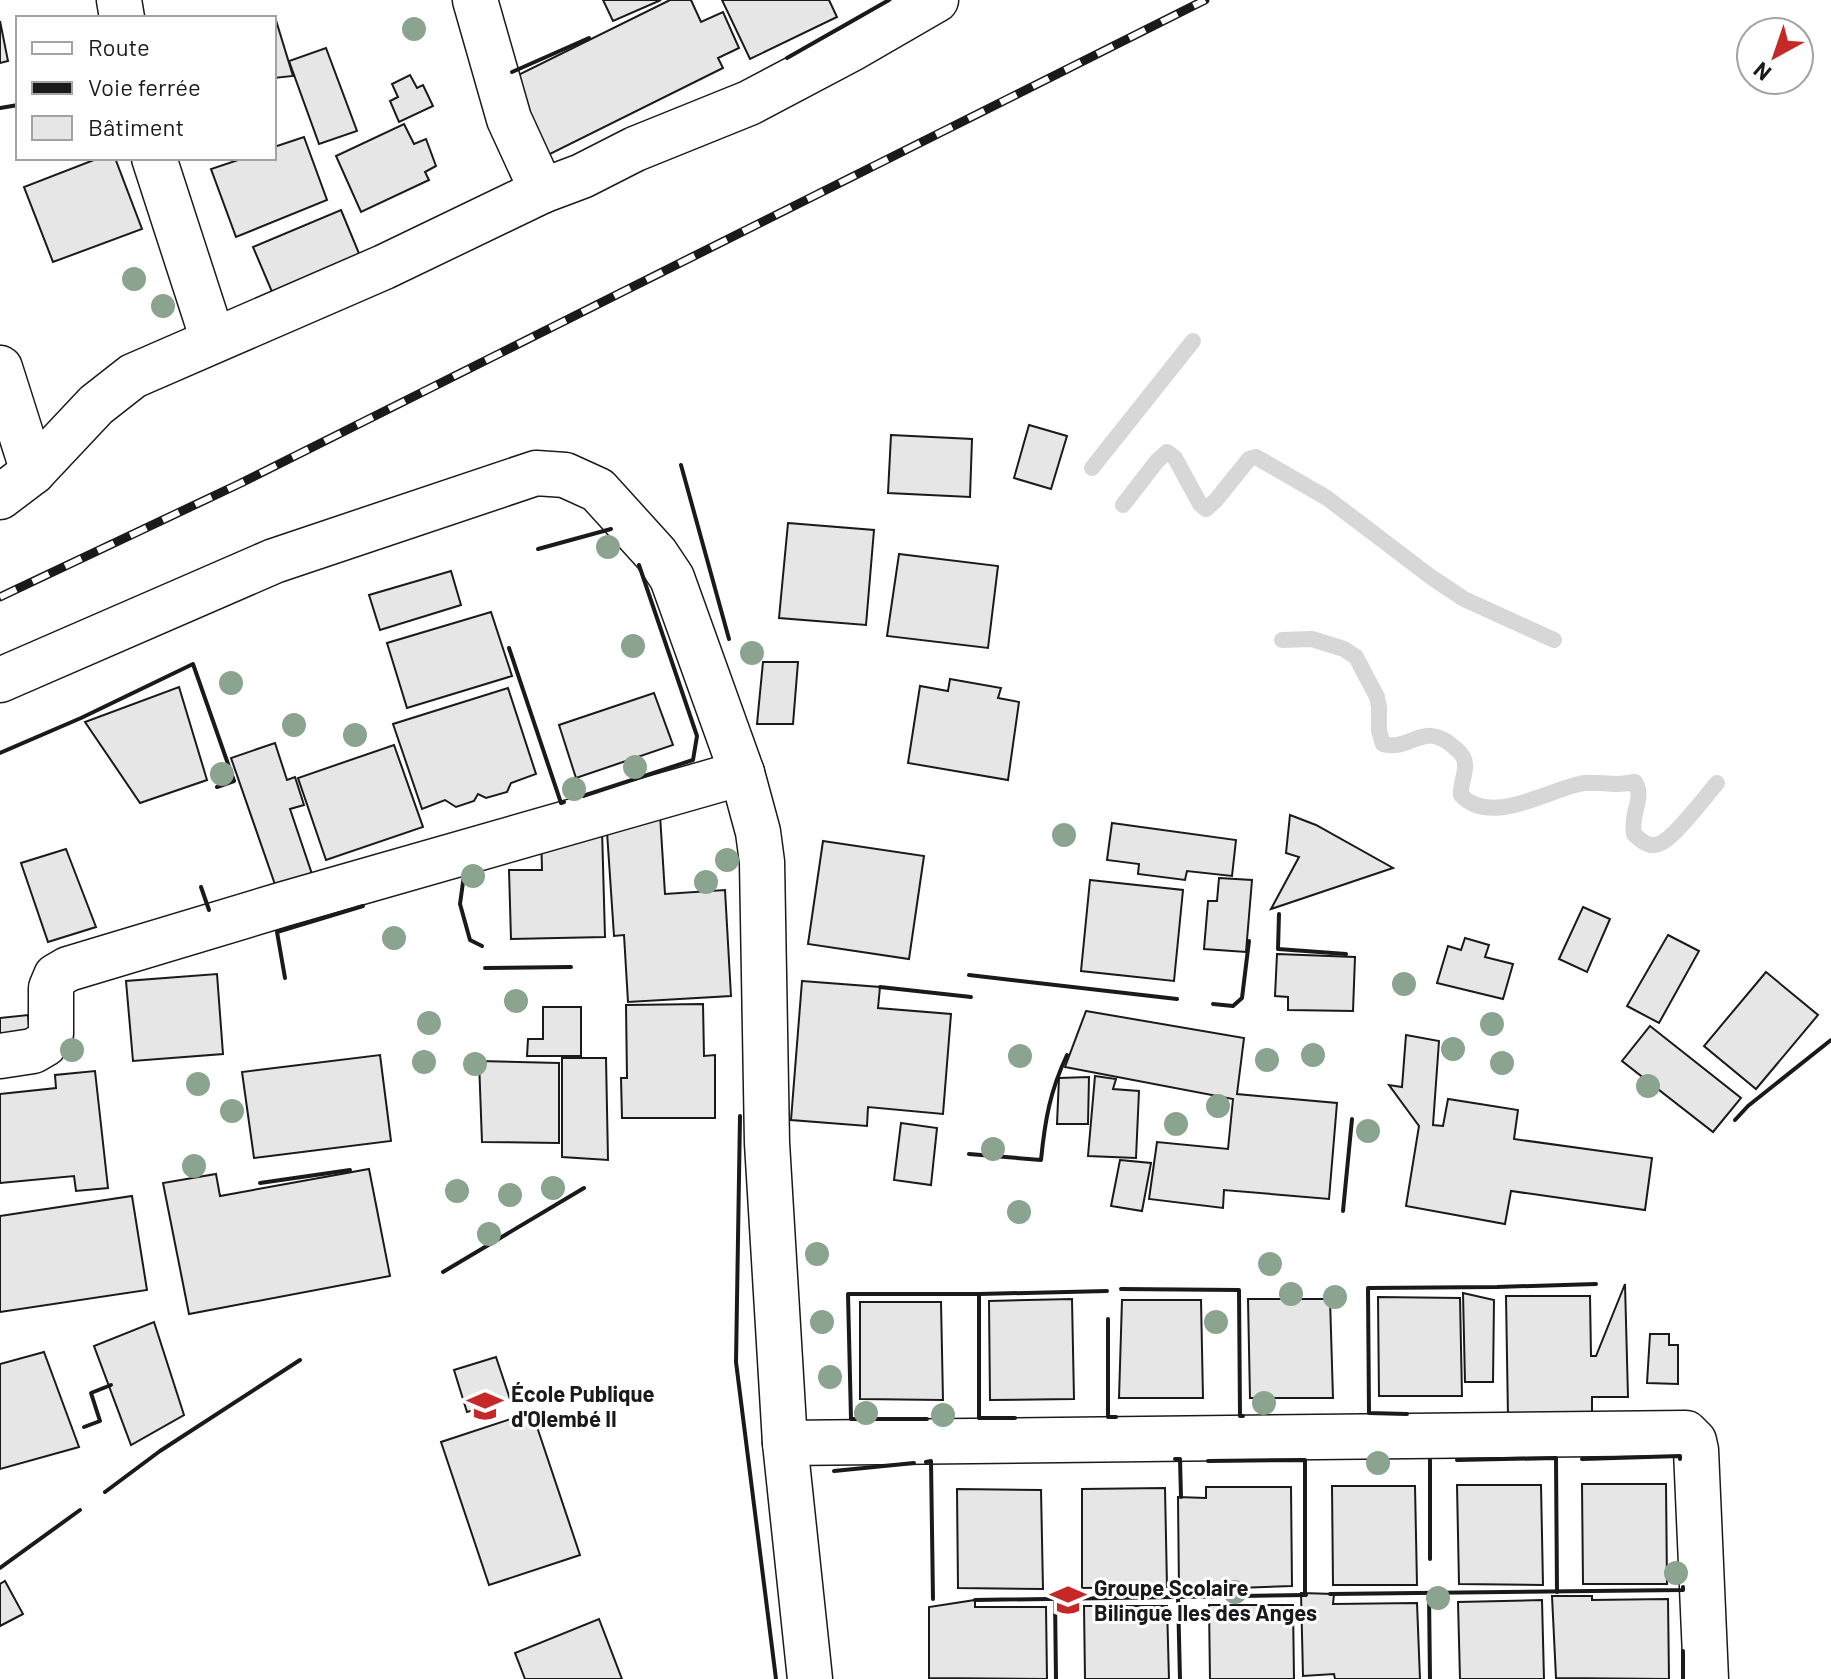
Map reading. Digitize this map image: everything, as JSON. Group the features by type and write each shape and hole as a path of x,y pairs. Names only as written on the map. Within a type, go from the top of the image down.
{"street":[{"path":"475,0 509,119 542,191"},
{"path":"16,484 96,405 133,376 384,267 635,149 749,103 936,0"},
{"path":"155,160 213,340"},
{"path":"0,368 16,484"},
{"path":"0,680 274,561 536,473 565,475 598,490 656,554 672,578 742,773 758,832 762,862 767,1143 785,1443 810,1679"},
{"path":"0,1056 33,1051 45,1044 51,1034 51,988 56,976 68,969 742,773"},
{"path":"785,1443 1686,1433 1694,1441 1696,1450 1706,1679"}],"building":[{"path":"603,0 661,0 613,21"},
{"path":"670,0 691,0 701,22 723,12 739,48 718,58 723,68 546,156 508,80"},
{"path":"722,0 829,0 837,17 750,59"},
{"path":"276,20 293,76 276,78"},
{"path":"0,21 8,61 0,63"},
{"path":"326,48 357,131 319,144 289,61"},
{"path":"410,75 417,88 423,85 433,106 399,122 390,101 398,97 392,84"},
{"path":"404,124 414,144 426,139 436,166 425,172 429,180 361,212 336,156"},
{"path":"304,137 327,200 236,237 211,169 238,160 276,160 276,146"},
{"path":"94,160 116,160 142,229 53,262 24,187"},
{"path":"341,210 365,268 278,306 253,247"},
{"path":"1029,425 1067,436 1051,489 1014,478"},
{"path":"891,435 972,439 970,497 888,493"},
{"path":"788,523 874,530 866,625 779,618"},
{"path":"899,554 998,566 988,648 887,636"},
{"path":"451,571 461,605 380,630 369,595"},
{"path":"491,612 512,676 407,708 387,643"},
{"path":"763,662 798,662 793,724 757,724"},
{"path":"950,679 1001,688 998,698 1019,702 1008,780 908,763 920,686 948,691"},
{"path":"179,687 207,780 140,803 85,722"},
{"path":"508,688 536,774 511,783 507,792 486,798 478,794 474,801 456,807 445,800 422,809 393,724"},
{"path":"654,693 673,745 576,778 559,725"},
{"path":"275,743 287,780 295,777 304,805 290,809 315,883 279,896 231,758"},
{"path":"394,745 423,827 326,860 298,778"},
{"path":"660,815 665,894 725,890 731,996 628,1002 624,935 614,936 606,817"},
{"path":"1290,815 1316,825 1393,868 1271,909 1299,857 1286,853"},
{"path":"1112,823 1236,840 1232,876 1187,871 1185,880 1138,874 1139,864 1107,860"},
{"path":"602,829 605,937 511,939 509,870 542,870 541,831"},
{"path":"823,841 924,856 909,959 808,944"},
{"path":"66,849 96,927 48,942 21,863"},
{"path":"1219,878 1252,880 1246,952 1204,949 1208,901 1217,901"},
{"path":"1090,880 1183,890 1174,981 1081,971"},
{"path":"1583,907 1610,919 1587,972 1559,959"},
{"path":"1668,935 1699,951 1659,1023 1627,1006"},
{"path":"1465,938 1489,945 1485,957 1513,964 1503,999 1437,983 1448,946 1461,950"},
{"path":"1277,954 1355,957 1353,1011 1288,1010 1288,997 1275,996"},
{"path":"1766,972 1818,1015 1756,1089 1704,1046"},
{"path":"217,974 223,1054 133,1061 126,981"},
{"path":"802,981 880,987 878,1008 951,1014 943,1114 868,1107 867,1126 791,1120"},
{"path":"703,1004 704,1056 715,1055 715,1118 622,1118 621,1078 627,1078 626,1005"},
{"path":"543,1007 581,1007 581,1056 527,1056 528,1039 543,1039"},
{"path":"1086,1011 1244,1038 1237,1094 1337,1103 1329,1199 1224,1190 1223,1208 1149,1199 1157,1142 1228,1149 1233,1099 1065,1067"},
{"path":"28,1015 31,1047 0,1050 0,1018"},
{"path":"1650,1026 1741,1098 1713,1132 1622,1061"},
{"path":"1406,1035 1439,1041 1433,1125 1443,1126 1448,1099 1518,1110 1514,1139 1652,1158 1645,1210 1511,1191 1505,1224 1406,1206 1419,1126 1389,1085 1402,1087"},
{"path":"380,1055 391,1141 254,1158 242,1072"},
{"path":"562,1058 606,1058 608,1160 562,1157"},
{"path":"479,1061 559,1063 559,1143 482,1142"},
{"path":"95,1071 108,1188 76,1191 74,1176 0,1183 0,1094 56,1088 55,1075"},
{"path":"1095,1076 1116,1079 1113,1089 1139,1091 1136,1158 1088,1156"},
{"path":"1089,1077 1088,1124 1057,1124 1059,1078"},
{"path":"901,1123 937,1128 931,1185 894,1180"},
{"path":"1120,1160 1151,1163 1142,1211 1111,1206"},
{"path":"369,1169 390,1276 189,1314 163,1183 216,1174 220,1196"},
{"path":"132,1196 147,1290 0,1312 0,1216"},
{"path":"1625,1284 1628,1397 1592,1397 1592,1416 1508,1417 1506,1296 1590,1296 1591,1356 1596,1356"},
{"path":"1463,1293 1494,1300 1493,1382 1465,1382"},
{"path":"1378,1297 1460,1298 1462,1396 1379,1396"},
{"path":"1072,1299 1074,1399 990,1400 989,1301"},
{"path":"1248,1299 1330,1299 1333,1398 1250,1398"},
{"path":"1122,1300 1201,1300 1203,1398 1119,1398"},
{"path":"860,1302 941,1302 943,1400 860,1399"},
{"path":"154,1322 184,1415 131,1445 94,1346"},
{"path":"1650,1334 1669,1334 1669,1345 1678,1345 1678,1384 1647,1383"},
{"path":"44,1352 79,1447 0,1469 0,1364"},
{"path":"496,1357 510,1399 467,1412 454,1370"},
{"path":"532,1412 580,1555 489,1585 441,1442"},
{"path":"1582,1484 1666,1484 1667,1584 1583,1584"},
{"path":"1457,1485 1541,1485 1543,1585 1459,1584"},
{"path":"1332,1486 1415,1486 1417,1585 1333,1585"},
{"path":"1206,1487 1291,1487 1292,1586 1179,1590 1178,1497 1206,1498"},
{"path":"1165,1488 1167,1587 1082,1588 1082,1489"},
{"path":"957,1489 1041,1490 1043,1589 958,1588"},
{"path":"5,1581 23,1614 0,1626 0,1584"},
{"path":"1301,1593 1334,1594 1333,1604 1417,1603 1420,1679 1335,1679 1334,1674 1303,1676"},
{"path":"1552,1596 1592,1596 1592,1600 1668,1599 1669,1679 1556,1678"},
{"path":"975,1600 975,1607 1046,1607 1047,1679 929,1678 929,1607"},
{"path":"1542,1600 1544,1679 1460,1679 1458,1602"},
{"path":"1209,1605 1293,1605 1294,1679 1210,1679"},
{"path":"1084,1606 1167,1606 1169,1679 1085,1679"},
{"path":"599,1619 622,1679 525,1679 515,1653"}],"waterway":[{"path":"1092,468 1193,341"},
{"path":"1123,505 1167,452 1175,458 1200,504 1206,509 1249,459 1256,457 1327,498 1464,599 1554,640"},
{"path":"1282,640 1312,639 1344,649 1356,657 1377,697 1383,744 1402,744 1426,736 1444,740 1465,761 1461,795 1473,804 1502,807 1579,784 1635,782 1638,800 1634,834 1643,842 1653,845 1674,833 1717,783"}],"railway":[{"path":"0,597 241,483 1205,0"}],"wall":[{"path":"787,58 889,0"},
{"path":"512,72 589,38"},
{"path":"0,108 16,105"},
{"path":"681,465 729,639"},
{"path":"538,549 611,529"},
{"path":"583,796 693,760 697,736 639,565"},
{"path":"509,648 561,803 564,802"},
{"path":"0,753 193,664 234,781 217,787"},
{"path":"470,873 464,875 460,904 470,940 482,946"},
{"path":"201,887 209,910"},
{"path":"285,978 277,932 363,906"},
{"path":"1279,914 1278,949 1346,954"},
{"path":"1213,1004 1233,1006 1242,998 1249,941"},
{"path":"485,968 571,967"},
{"path":"969,975 1177,999"},
{"path":"880,987 971,997"},
{"path":"1735,1120 1748,1106 1831,1040"},
{"path":"969,1154 1041,1160 1049,1106 1067,1055"},
{"path":"740,1116 736,1362 776,1679"},
{"path":"1343,1211 1352,1119"},
{"path":"260,1183 350,1170"},
{"path":"443,1272 584,1188"},
{"path":"1407,1414 1369,1413 1368,1288 1596,1284"},
{"path":"1121,1289 1239,1290 1240,1416 1243,1416"},
{"path":"927,1419 851,1419 848,1294 1107,1291"},
{"path":"979,1294 979,1418 1015,1418"},
{"path":"1108,1319 1108,1417 1116,1417"},
{"path":"105,1492 160,1451 300,1360"},
{"path":"84,1427 100,1421 91,1393 111,1385"},
{"path":"1582,1459 1680,1456 1680,1459"},
{"path":"1457,1460 1556,1458 1557,1592"},
{"path":"1175,1459 1180,1459 1181,1497"},
{"path":"1208,1461 1305,1460 1305,1593"},
{"path":"1430,1460 1430,1559"},
{"path":"926,1462 931,1461 933,1599"},
{"path":"834,1471 914,1463"},
{"path":"0,1568 80,1510"},
{"path":"1330,1594 1683,1590 1683,1587"},
{"path":"1429,1594 1430,1679"},
{"path":"975,1600 1306,1595"},
{"path":"1178,1596 1180,1679"},
{"path":"1055,1598 1056,1679"},
{"path":"1683,1651 1683,1679"}],"place":[{"name":"École Publique d'Olembé II","path":"485,1406"},
{"name":"Groupe Scolaire Bilingue Iles des Anges","path":"1068,1600"}]}
